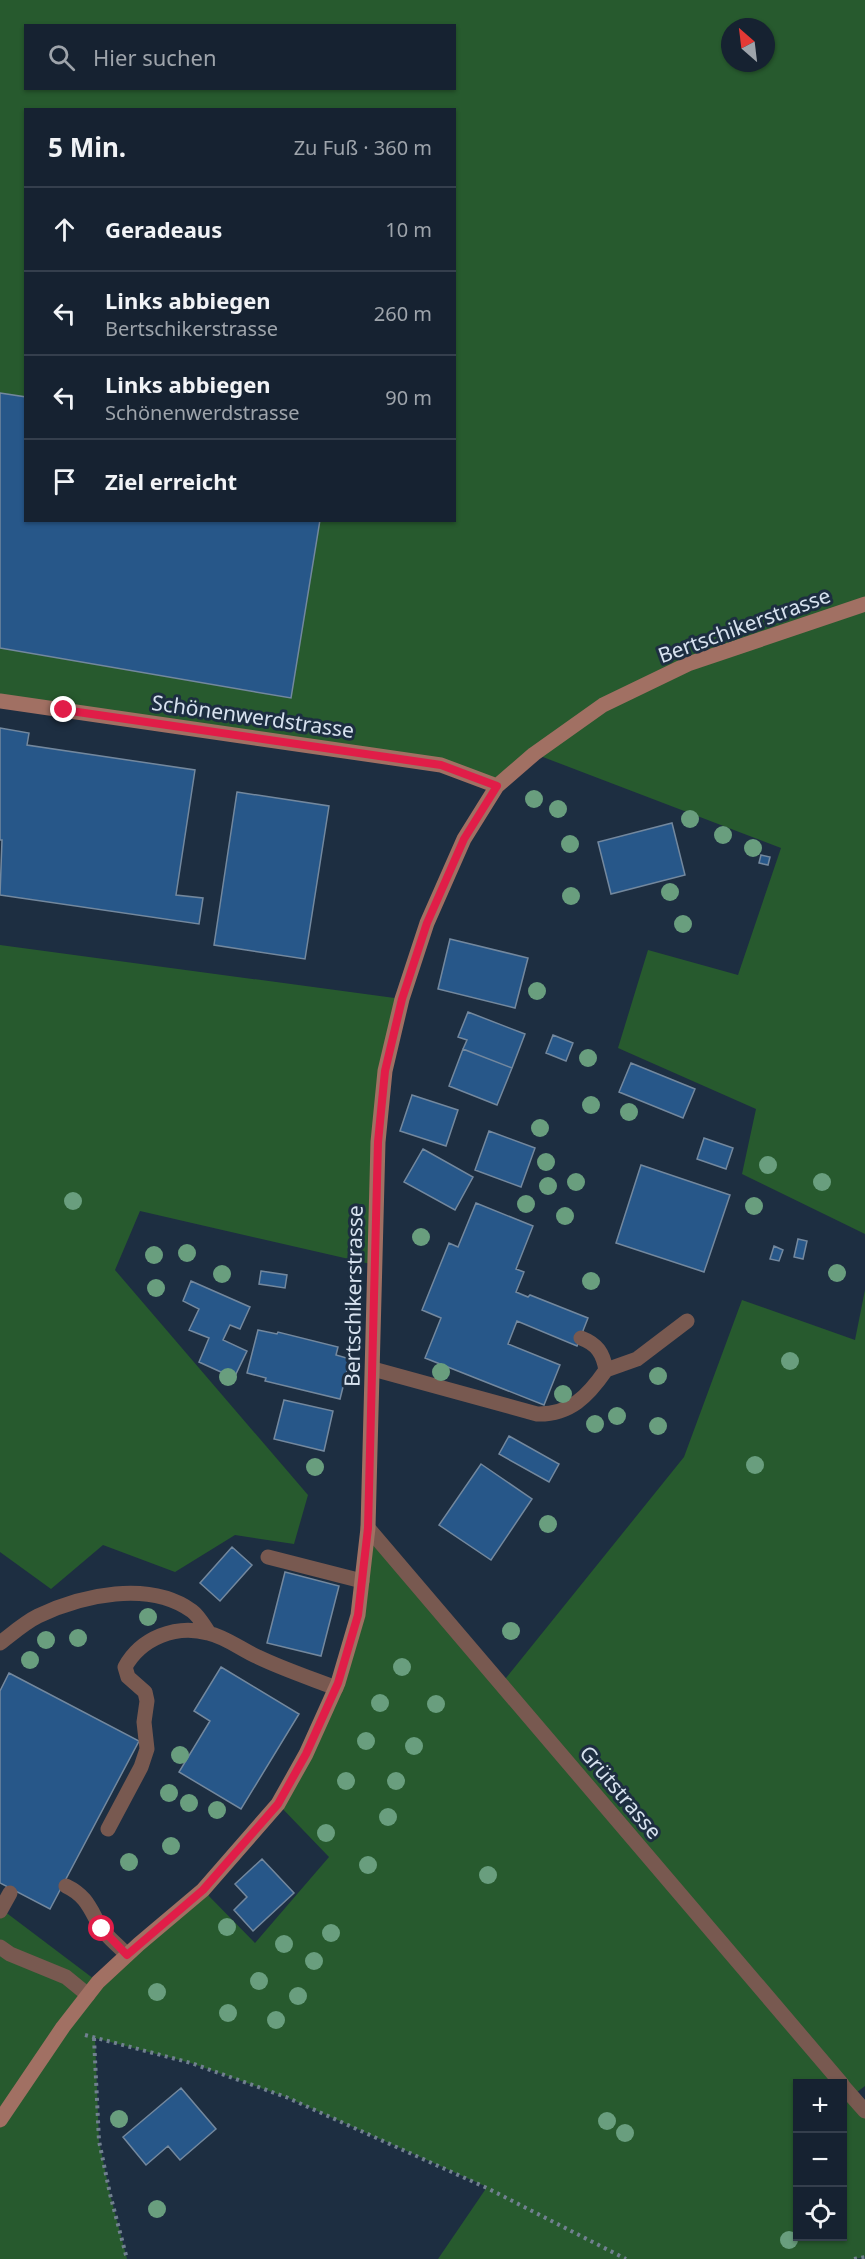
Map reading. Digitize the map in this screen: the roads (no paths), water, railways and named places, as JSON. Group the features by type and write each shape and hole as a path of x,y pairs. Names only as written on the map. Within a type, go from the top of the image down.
{"street":[{"name":"Bertschikerstrasse","path":"0,2120 63,2026 98,1982 203,1890 278,1804 306,1754 336,1688 358,1615 368,1528 378,1142 385,1071 402,999 427,923 464,839 497,786 534,754 603,705 688,664 865,604"},
{"name":"Schönenwerdstrasse","path":"0,701 441,765 497,786"},
{"path":"373,1369 543,1414 562,1411 584,1398 606,1370 637,1359 687,1321"},
{"path":"581,1338 591,1341 598,1349 603,1357 606,1370"},
{"name":"Grütstrasse","path":"368,1528 838,2079"},
{"path":"268,1557 362,1581"},
{"path":"0,1643 37,1617 95,1596 130,1594 151,1594 176,1601 194,1612 209,1633"},
{"path":"108,1829 141,1767 147,1749 144,1722 147,1701 145,1692 128,1677 125,1667 130,1657 146,1644 162,1635 185,1629 209,1633 258,1657 336,1688"},
{"path":"66,1886 77,1891 92,1908 102,1929 127,1955"},
{"path":"0,1911 10,1893"},
{"path":"0,1947 10,1954 66,1977 88,1995"},
{"name":"Grütstrasse","path":"847,2090 865,2111"}]}
